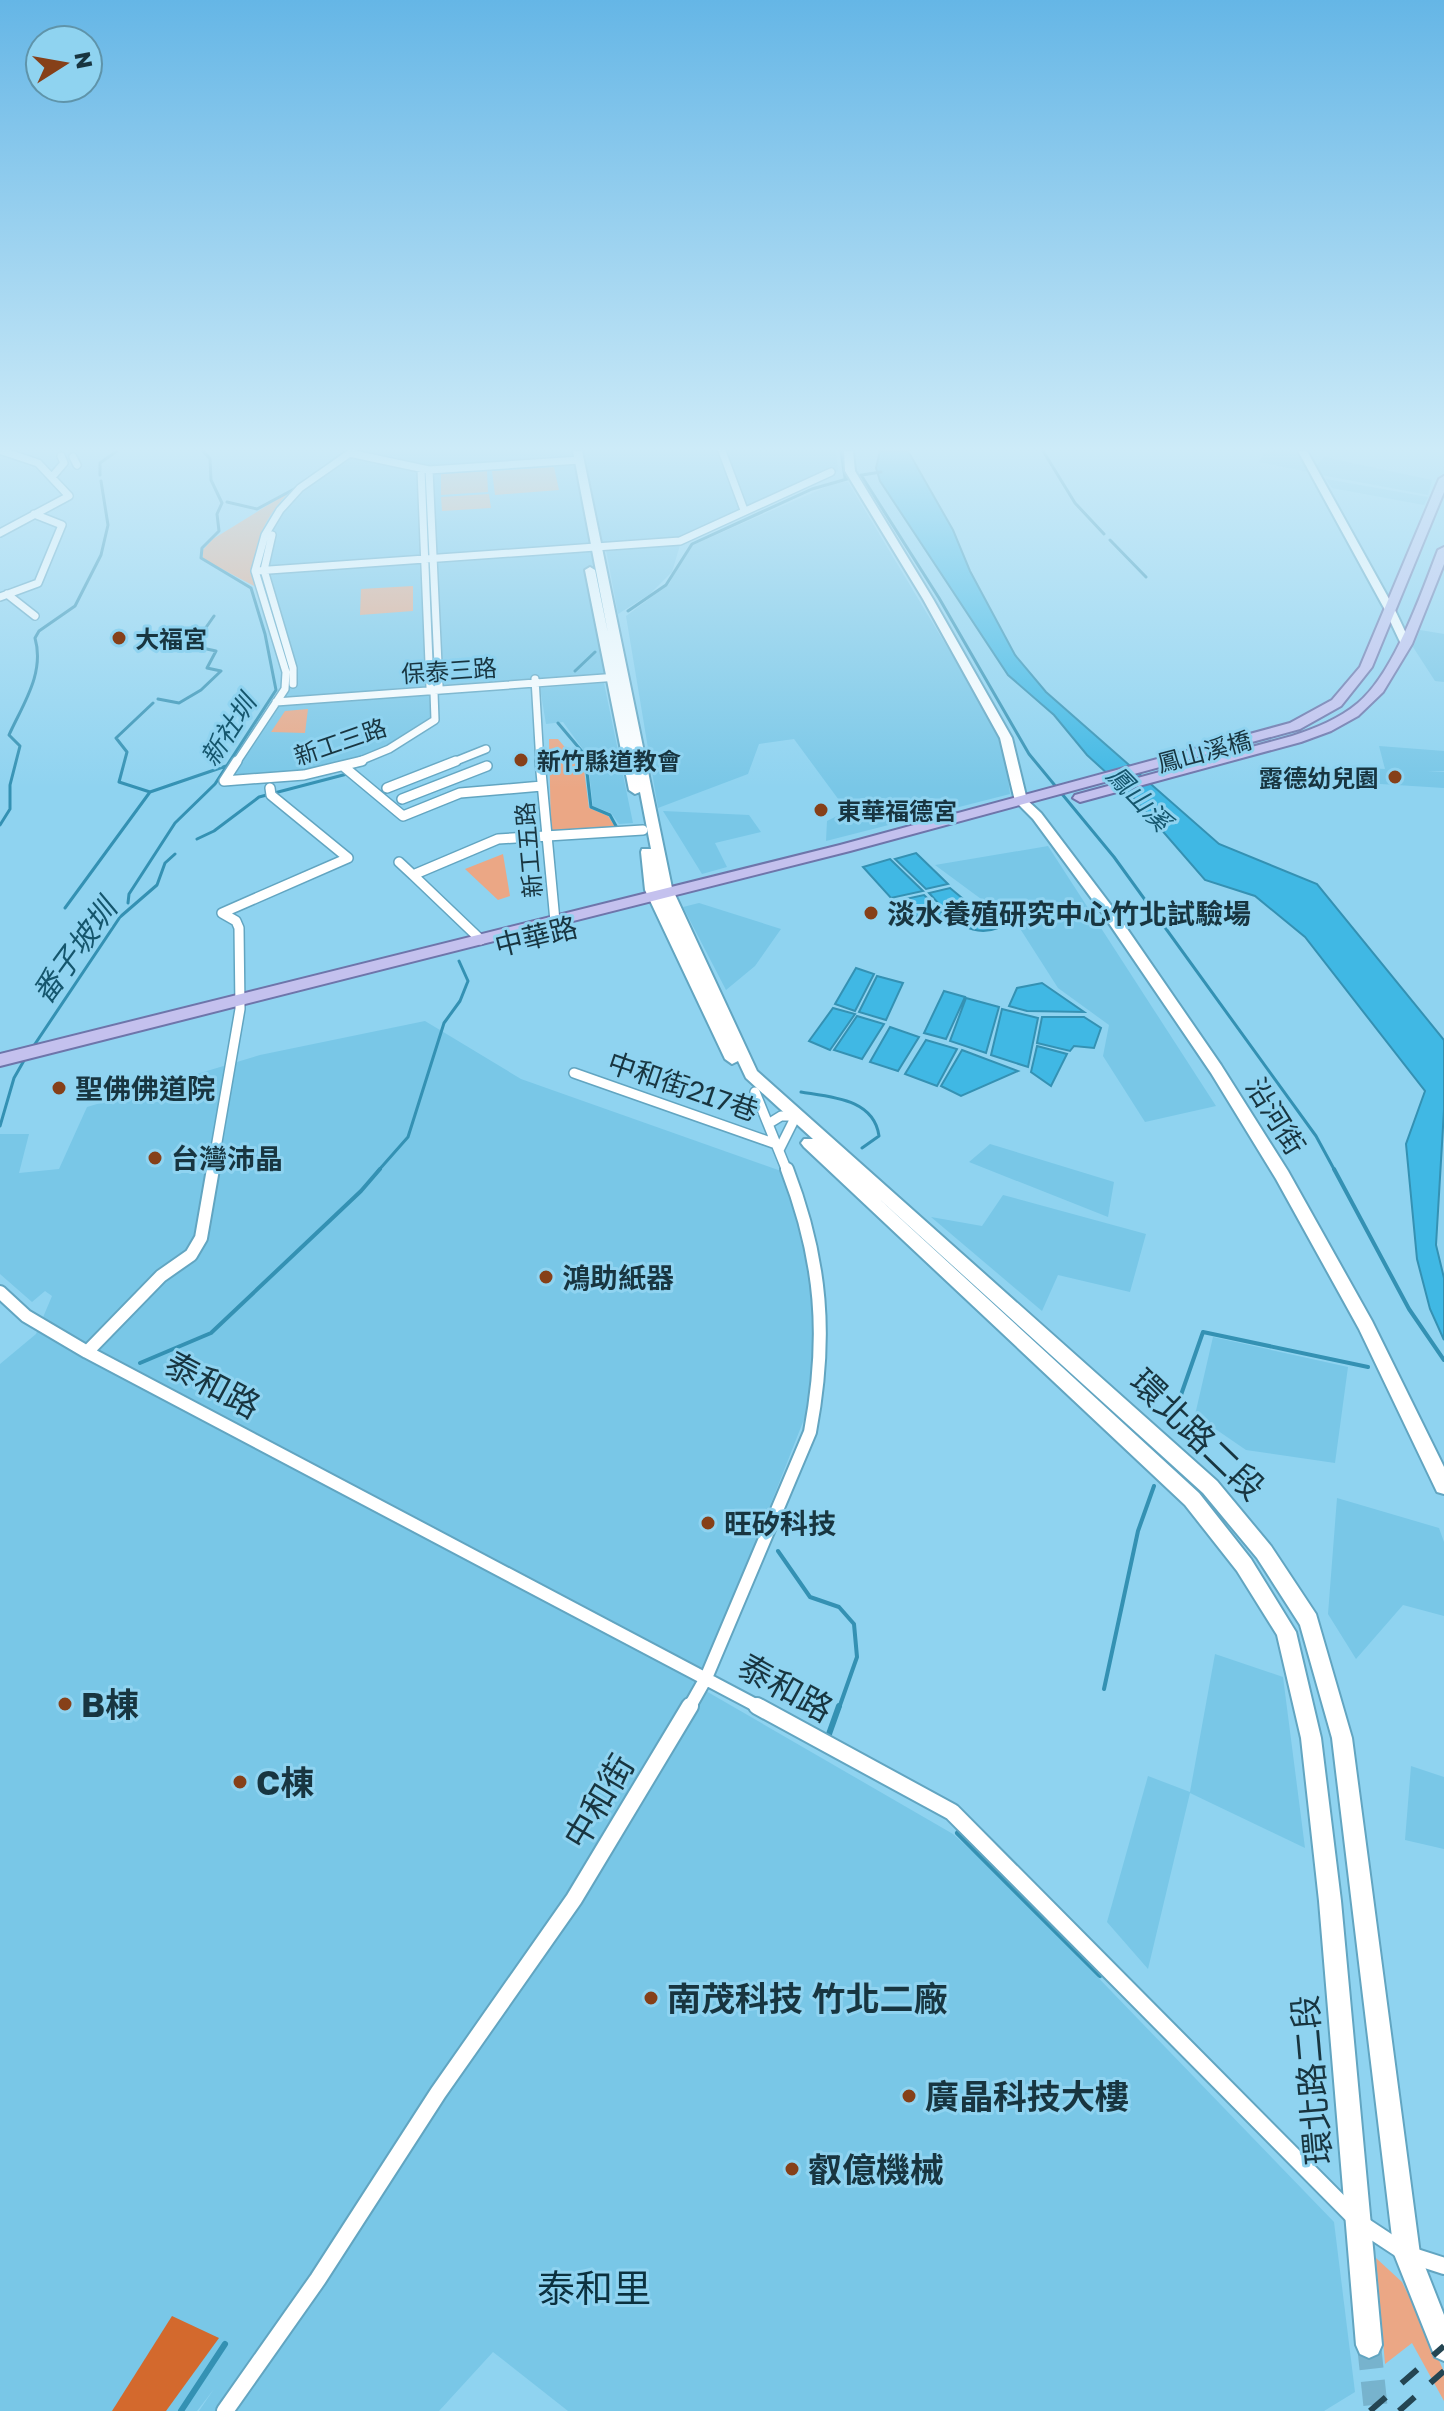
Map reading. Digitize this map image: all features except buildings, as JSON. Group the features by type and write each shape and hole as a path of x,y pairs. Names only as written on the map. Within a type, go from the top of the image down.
{"main road":[{"path":"1298,732 1354,688 1366,667 1408,564"},
{"path":"1298,732 1344,719 1385,683 1397,654 1406,644 1439,564"},
{"name":"鳳山溪橋","path":"1026,806 1298,732"},
{"name":"中華路","path":"8,1062 1026,806"},
{"name":"中華路","path":"240,1005 555,921 663,898"}],"street":[{"path":"4,595 38,583 46,564"},
{"path":"261,564 260,571 286,672 281,699"},
{"path":"260,571 365,564"},
{"name":"新工三路","path":"281,699 224,781 290,779 343,766 383,752 435,720 428,564"},
{"path":"593,564 610,676 643,830 663,898"},
{"path":"595,564 624,674 663,898"},
{"path":"906,564 1006,738 1026,806"},
{"path":"1364,564 1406,644"},
{"path":"4,595 35,616"},
{"name":"保泰三路","path":"281,699 624,674"},
{"name":"新工五路","path":"536,681 545,836 555,921"},
{"path":"387,788 486,749"},
{"path":"343,766 403,816 460,793 542,786"},
{"path":"402,799 487,766"},
{"path":"435,769 460,793"},
{"path":"87,1352 161,1276 191,1255 201,1238 240,1005 239,928 236,921 222,913 348,858 271,792"},
{"name":"沿河街","path":"1026,806 1105,907 1216,1069 1282,1175 1366,1326 1444,1486"},
{"path":"413,875 498,839 643,830"},
{"path":"399,862 481,940"},
{"name":"環北路二段","path":"663,898 740,1077 1192,1499 1244,1565 1286,1632 1311,1738 1360,2223 1369,2345"},
{"name":"環北路二段","path":"663,898 751,1074 785,1121 1210,1487 1264,1552 1309,1621 1342,1738 1407,2254 1444,2348"},
{"name":"中和街217巷","path":"574,1073 777,1147"},
{"path":"777,1147 785,1121"},
{"name":"中和街","path":"225,2411 318,2279 438,2093 574,1899 706,1678 810,1432 816,1401 822,1322 813,1256 777,1147 785,1121"},
{"name":"泰和路","path":"0,1292 26,1316 87,1352 706,1678 952,1812 1360,2223 1407,2254 1444,2266"}],"shaded area":[{"path":"212,564 255,564 256,587"},
{"path":"261,564 597,564 617,675 435,688 432,719 381,751 290,777 225,781 287,690 259,572"},
{"path":"609,564 675,564 672,572 650,594 618,614"},
{"path":"680,564 897,564 1003,740 1010,794 826,841 827,821 847,811 794,739 759,744 748,774 658,808 626,616 669,584"},
{"path":"413,586 413,611 360,615 361,589"},
{"path":"1420,630 1444,634 1444,682 1435,681 1413,647"},
{"path":"604,683 633,823 619,824 611,813 593,806 587,755 563,722 546,724 540,688"},
{"path":"308,709 305,733 271,732 285,711"},
{"path":"549,739 558,739 574,758 576,770 584,770 589,808 608,816 616,828 551,832"},
{"path":"1379,746 1444,751 1444,771 1427,771 1444,772 1444,788 1349,782 1341,767 1385,769"},
{"path":"663,811 749,815 761,832 715,843 727,867 702,874"},
{"path":"1048,846 1216,1106 1145,1122 1103,1056 1109,1025 1058,988 1019,927 935,865"},
{"path":"503,854 510,896 498,900 465,869"},
{"path":"699,903 781,929 755,966 726,990 683,907"},
{"path":"425,1021 521,1079 781,1171 809,1260 816,1329 810,1404 699,1687 953,1834 1003,1879 1334,2222 1355,2392 1324,2411 568,2411 493,2352 439,2411 199,2411 214,2389 197,2411 0,2411 0,1364 36,1334 52,1296 45,1291 32,1302 0,1274 0,1134 29,1134 19,1173 59,1169 87,1107 260,1055"},
{"path":"990,1144 1114,1182 1108,1217 969,1162"},
{"path":"1003,1195 1146,1234 1130,1292 1058,1275 1042,1311 931,1217 982,1226"},
{"path":"1213,1337 1348,1367 1335,1463 1246,1450 1195,1415"},
{"path":"1337,1498 1439,1528 1444,1542 1444,1616 1403,1605 1356,1659 1328,1614"},
{"path":"1215,1654 1283,1677 1305,1848 1190,1793 1148,1969 1107,1922 1148,1776 1190,1792"},
{"path":"1411,1766 1444,1777 1444,1849 1405,1840"},
{"path":"1376,2258 1402,2282 1428,2335 1444,2372 1444,2401 1412,2343 1385,2364"},
{"path":"172,2316 219,2338 166,2411 112,2411"}],"water":[{"name":"鳳山溪","path":"934,564 967,564 1015,655 1046,692 1219,844 1317,884 1444,1040 1444,1110 1436,1245 1444,1278 1444,1340 1430,1309 1417,1259 1406,1144 1425,1091 1305,937 1255,896 1205,880 1133,797 1087,755 1054,715 1008,675"},
{"path":"916,853 948,884 926,889 895,859"},
{"path":"890,859 923,891 891,898 863,867"},
{"path":"950,888 998,928 987,931 968,927 951,916 929,893"},
{"path":"924,895 954,924 913,915 896,901"},
{"path":"856,968 874,974 855,1011 835,1004"},
{"path":"877,976 903,983 886,1020 859,1012"},
{"path":"1042,983 1084,1012 1027,1011 1009,1006 1017,988"},
{"path":"944,991 965,997 946,1039 924,1033"},
{"path":"966,998 999,1007 986,1053 950,1041"},
{"path":"833,1008 855,1014 830,1050 809,1041"},
{"path":"1002,1009 1038,1018 1028,1067 991,1055"},
{"path":"857,1016 884,1024 862,1059 834,1050"},
{"path":"1042,1017 1084,1017 1101,1028 1094,1048 1074,1046 1070,1051 1037,1043"},
{"path":"890,1027 919,1037 898,1071 870,1062"},
{"path":"926,1040 957,1049 937,1086 905,1074"},
{"path":"1037,1046 1067,1054 1051,1086 1031,1072"},
{"path":"962,1050 1018,1071 961,1096 941,1086"}],"waterway":[{"name":"新社圳","path":"0,825 10,809 10,785 20,746 9,735 35,676 35,638 39,631 75,606 97,564"},
{"name":"新社圳","path":"210,564 251,588 265,634 276,690 227,766"},
{"name":"番子坡圳","path":"628,611 666,585 680,564"},
{"path":"917,564 1029,754 1114,857 1316,1136 1335,1171"},
{"path":"1133,564 1146,577"},
{"path":"158,699 179,703 201,690 221,671 207,668 216,651 193,646 214,616"},
{"name":"番子坡圳","path":"575,671 595,652"},
{"path":"150,792 119,782 127,752 116,738 153,703"},
{"path":"558,723 585,755 591,807 610,815 616,826"},
{"name":"新社圳","path":"128,903 129,894 175,823 215,784 227,766"},
{"path":"150,792 227,766"},
{"name":"番子坡圳","path":"197,839 214,831 259,797 347,774"},
{"path":"65,908 150,792"},
{"name":"番子坡圳","path":"31,1050 120,917 157,885 165,863 175,854"},
{"path":"378,1171 408,1137 444,1023 460,1001 468,981 459,961"},
{"name":"番子坡圳","path":"0,1126 14,1078 26,1057"},
{"path":"801,1092 850,1102 869,1114 879,1136 862,1148"},
{"path":"140,1363 211,1333 361,1191 380,1169"},
{"path":"1334,1169 1409,1309 1444,1360"},
{"path":"1175,1412 1203,1332 1368,1367"},
{"path":"1104,1689 1138,1531 1154,1486"},
{"path":"778,1551 810,1597 839,1607 854,1624 857,1657 839,1708"},
{"path":"829,1734 839,1706"},
{"path":"958,1833 1100,1975"},
{"name":"番子坡圳","path":"181,2411 225,2344"}],"tunnel":[{"path":"1369,2345 1376,2411"}],"railway":[{"path":"1370,2411 1444,2346"},
{"path":"1399,2411 1444,2371"}],"place":[{"name":"大福宮","path":"119,638"},
{"name":"新竹縣道教會","path":"521,760"},
{"name":"露德幼兒園","path":"1395,777"},
{"name":"東華福德宮","path":"821,810"},
{"name":"淡水養殖研究中心竹北試驗場","path":"871,913"},
{"name":"聖佛佛道院","path":"59,1088"},
{"name":"台灣沛晶","path":"155,1158"},
{"name":"鴻助紙器","path":"546,1277"},
{"name":"旺矽科技","path":"708,1523"},
{"name":"B棟","path":"65,1704"},
{"name":"C棟","path":"240,1782"},
{"name":"南茂科技 竹北二廠","path":"651,1998"},
{"name":"廣晶科技大樓","path":"909,2096"},
{"name":"叡億機械","path":"792,2169"}],"district":[{"name":"泰和里","path":"594,2287"}]}
